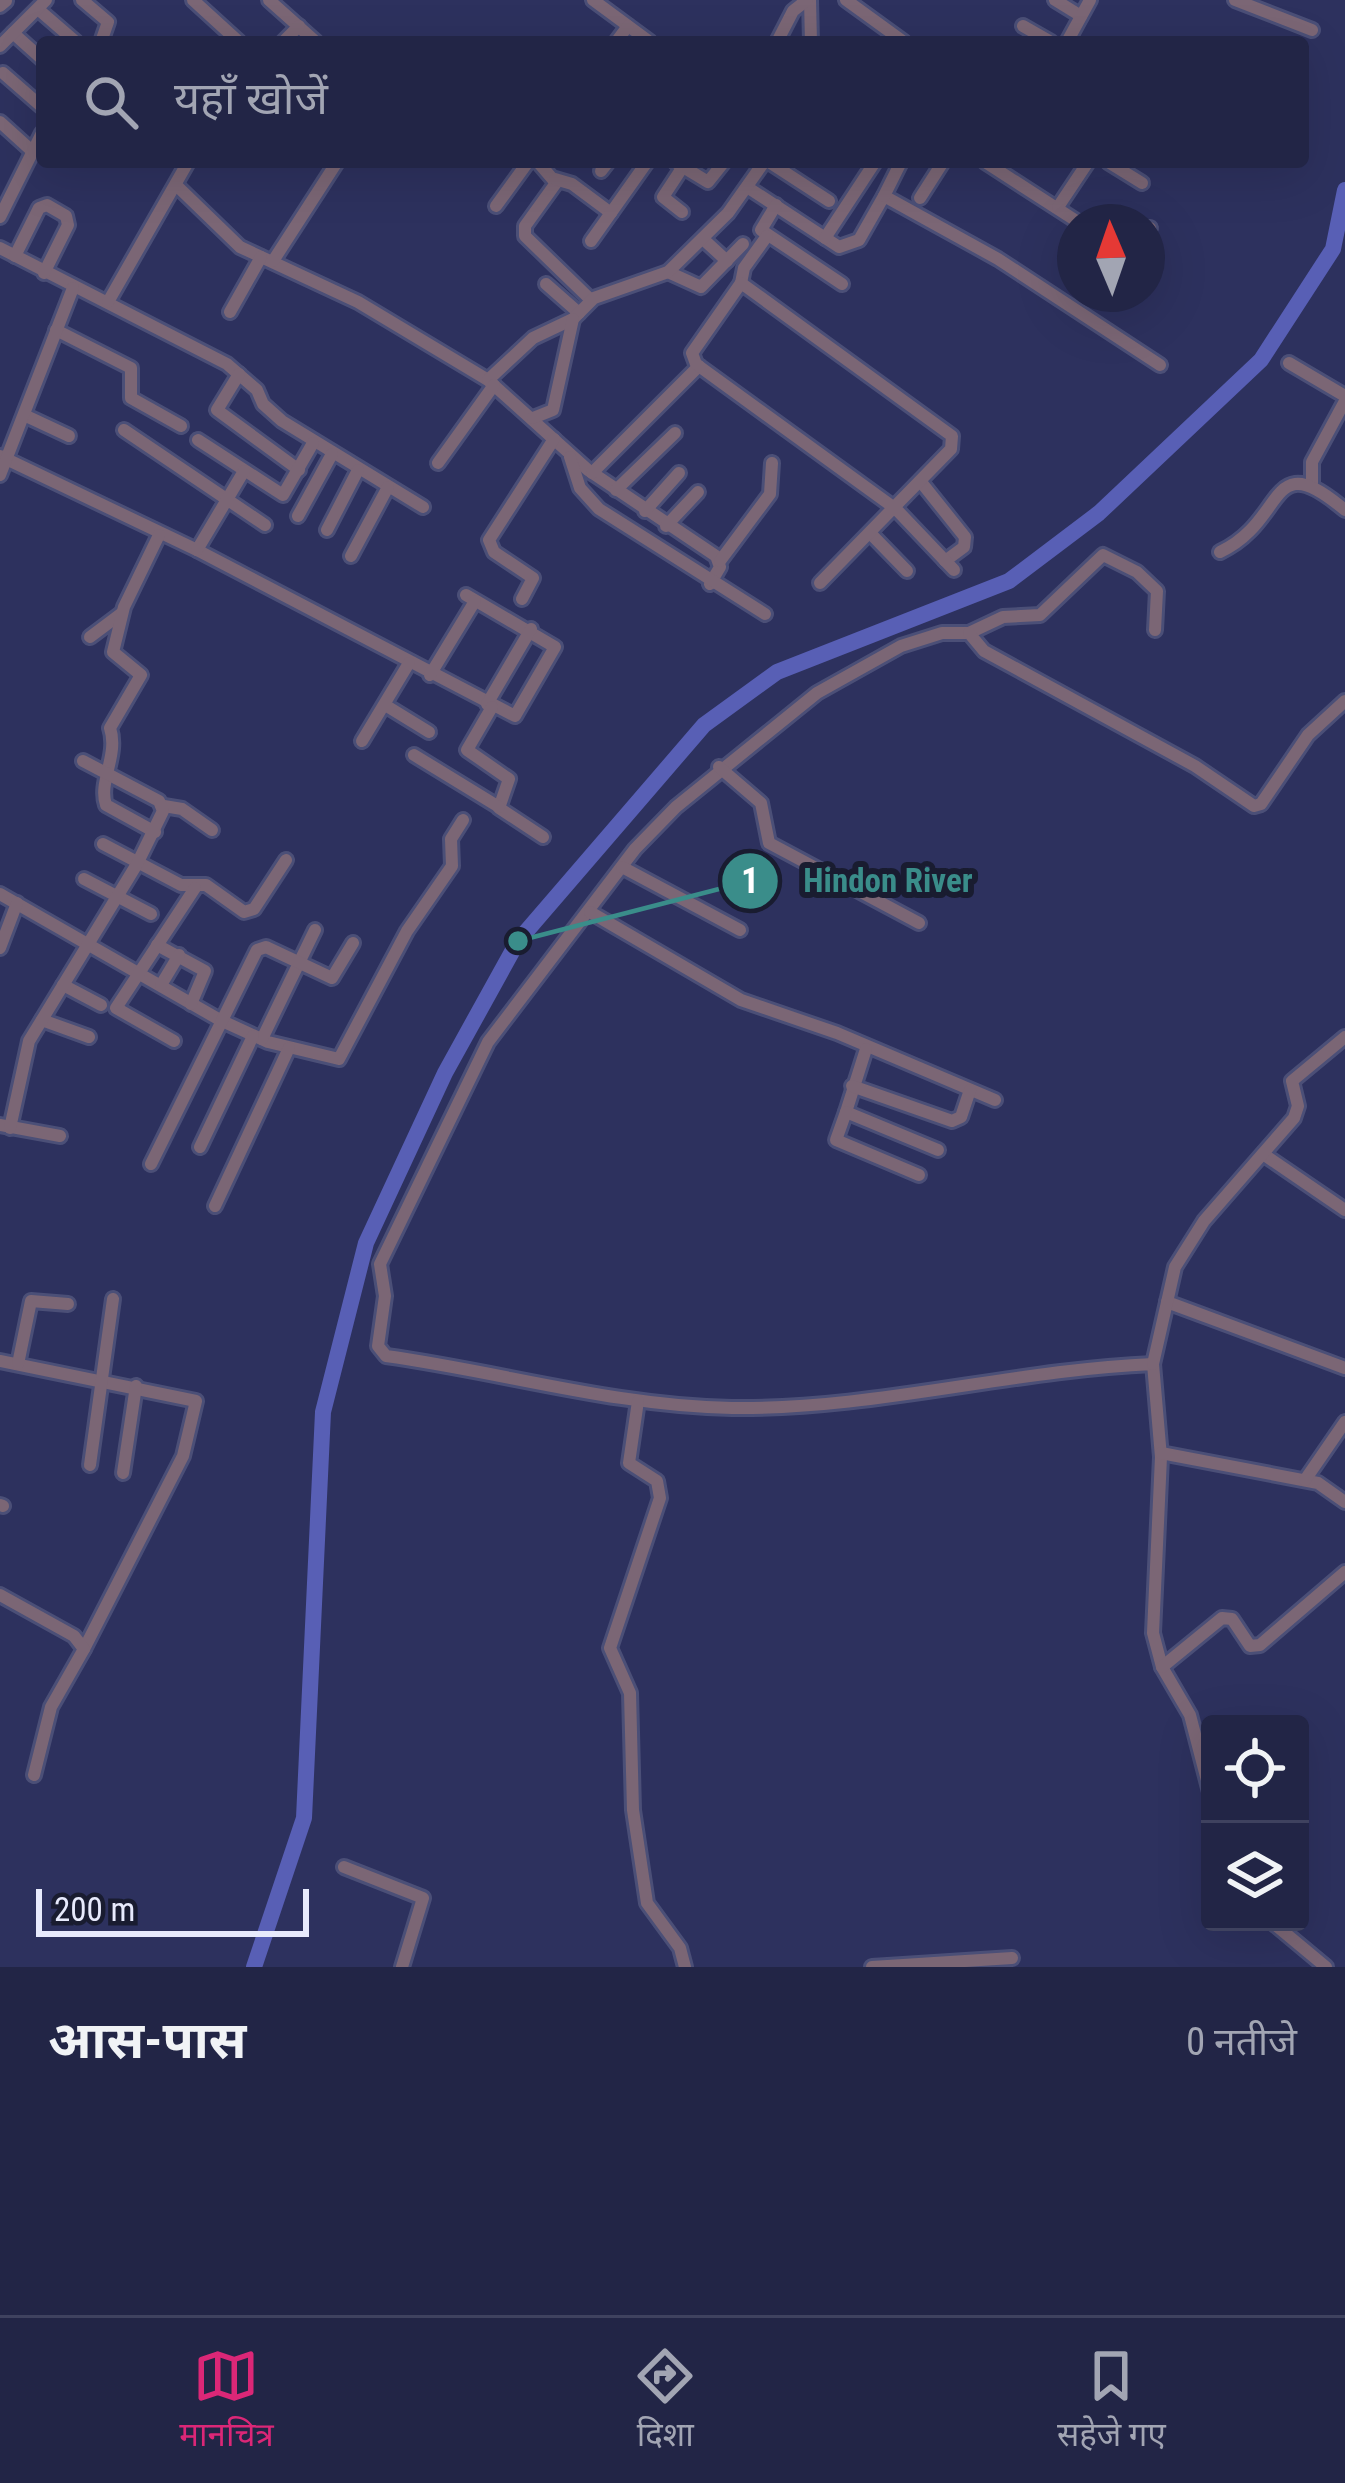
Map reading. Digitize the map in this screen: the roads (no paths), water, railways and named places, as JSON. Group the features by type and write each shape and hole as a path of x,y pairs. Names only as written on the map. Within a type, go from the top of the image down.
{"street":[{"path":"82,0 108,22 103,36"},
{"path":"193,0 232,36"},
{"path":"269,0 310,36"},
{"path":"780,36 793,11 808,0"},
{"path":"808,0 811,36"},
{"path":"846,0 896,36"},
{"path":"1055,0 1081,16"},
{"path":"1070,36 1090,0"},
{"path":"1235,0 1312,30"},
{"path":"599,1 642,36"},
{"path":"0,46 43,5 71,36"},
{"path":"289,36 299,26"},
{"path":"620,36 628,26"},
{"path":"1023,26 1040,36"},
{"path":"13,33 36,54"},
{"path":"1,71 36,102"},
{"path":"0,122 32,151"},
{"path":"0,217 36,144"},
{"path":"108,302 185,168"},
{"path":"230,312 333,168"},
{"path":"496,206 524,168"},
{"path":"544,168 610,213"},
{"path":"591,241 643,168"},
{"path":"679,168 663,197 682,212"},
{"path":"687,168 708,182 719,168"},
{"path":"438,464 491,383 533,338 576,316 591,300 668,272 703,239 762,168"},
{"path":"776,168 829,201"},
{"path":"825,238 872,168"},
{"path":"747,188 839,247 854,244 898,168"},
{"path":"920,198 939,168"},
{"path":"993,168 1057,206"},
{"path":"1004,176 1009,168"},
{"path":"1060,204 1084,168"},
{"path":"1118,168 1142,182"},
{"path":"555,179 523,231 591,300"},
{"path":"176,184 240,247 358,302 491,383 592,473 720,561"},
{"path":"884,196 998,259 1160,365"},
{"path":"15,256 39,208 47,205 66,216 68,225 44,273"},
{"path":"776,205 760,226 767,236 842,284"},
{"path":"767,236 744,268 741,284 692,353 699,366 896,509 950,565 964,547 965,537 921,482"},
{"path":"703,239 727,261"},
{"path":"701,287 742,244"},
{"path":"0,248 238,374 260,392 273,414 313,443 422,507"},
{"path":"668,272 701,287 724,306"},
{"path":"546,284 576,316"},
{"path":"741,284 952,436 951,449 820,584"},
{"path":"0,475 73,288"},
{"path":"533,418 554,410 576,316"},
{"path":"56,330 130,368 131,398 181,426"},
{"path":"1289,363 1345,399 1312,462 1312,482 1345,510"},
{"path":"592,473 699,366"},
{"path":"238,374 217,410 299,470"},
{"path":"24,416 69,436"},
{"path":"124,430 265,525"},
{"path":"616,490 675,433"},
{"path":"522,599 533,578 494,552 490,540 554,439"},
{"path":"198,440 283,495 313,443"},
{"path":"298,516 332,454"},
{"path":"569,455 580,488 599,509 710,584 765,614"},
{"path":"4,458 197,550 430,675 515,716 555,651 553,642 470,598 430,675"},
{"path":"710,584 720,561 770,494 772,463"},
{"path":"197,550 244,470"},
{"path":"328,530 358,470"},
{"path":"645,511 680,473"},
{"path":"1220,552 1252,534 1288,486 1312,482"},
{"path":"350,556 388,487"},
{"path":"666,526 698,492"},
{"path":"871,534 907,571"},
{"path":"155,832 103,801 114,742 110,728 141,675 113,652 123,613 159,535"},
{"path":"667,555 686,538"},
{"path":"1153,1364 1045,1371 796,1405 638,1401 386,1356 378,1346 385,1296 379,1270 443,1125 488,1042 646,836 719,767 817,693 902,646 942,633 969,633 1003,616 1040,615 1103,556 1137,572 1157,591 1155,630"},
{"path":"90,637 123,613"},
{"path":"499,807 509,779 467,750 531,629"},
{"path":"969,633 984,651 1195,766 1254,806 1261,804 1308,735 1345,701"},
{"path":"362,741 409,663"},
{"path":"385,705 429,732"},
{"path":"414,755 543,837"},
{"path":"83,761 111,772 164,806 182,809 212,830"},
{"path":"719,767 761,803 769,843 919,923"},
{"path":"60,1136 5,1126 29,1041 137,864 164,806"},
{"path":"0,894 220,1020 332,1060 345,1054 406,931 452,866 451,839 463,820"},
{"path":"103,844 195,888 206,885 237,910 250,912 286,860"},
{"path":"622,867 740,930"},
{"path":"84,879 151,914"},
{"path":"174,1041 116,1008 195,888"},
{"path":"0,948 17,903"},
{"path":"590,911 708,984 995,1100"},
{"path":"200,1147 315,930"},
{"path":"151,1164 257,950 266,947 332,978 353,943"},
{"path":"157,945 205,971 191,1004"},
{"path":"161,985 179,955"},
{"path":"63,985 101,1005"},
{"path":"42,1020 88,1037"},
{"path":"1201,1757 1190,1715 1162,1667 1153,1633 1161,1454 1153,1364 1174,1267 1204,1221 1298,1112 1292,1081 1343,1043"},
{"path":"214,1206 289,1048"},
{"path":"866,1049 836,1140 919,1175"},
{"path":"852,1086 952,1121 961,1117 970,1090"},
{"path":"846,1112 938,1150"},
{"path":"1263,1154 1345,1210"},
{"path":"90,1466 113,1300"},
{"path":"18,1364 31,1301 68,1304"},
{"path":"1167,1302 1345,1368"},
{"path":"0,1362 193,1396 183,1456 51,1707 34,1774"},
{"path":"123,1473 136,1385"},
{"path":"638,1401 629,1462 657,1481 660,1498 610,1648 630,1693 633,1810 647,1903 680,1948 685,1967"},
{"path":"1304,1480 1345,1422"},
{"path":"1161,1454 1304,1480 1327,1487 1345,1502"},
{"path":"1162,1667 1222,1618 1232,1619 1250,1646 1260,1645 1345,1572"},
{"path":"0,1595 74,1636 85,1649"},
{"path":"344,1867 423,1898 402,1967"},
{"path":"1283,1931 1326,1967"},
{"path":"872,1967 1012,1958"}],"waterway":[{"path":"254,1967 304,1818 323,1412 366,1243 445,1073 518,941 704,725 777,672 1009,581 1099,513 1261,360 1333,249 1345,190"}],"place":[{"name":"Hindon River","path":"518,941"}]}
